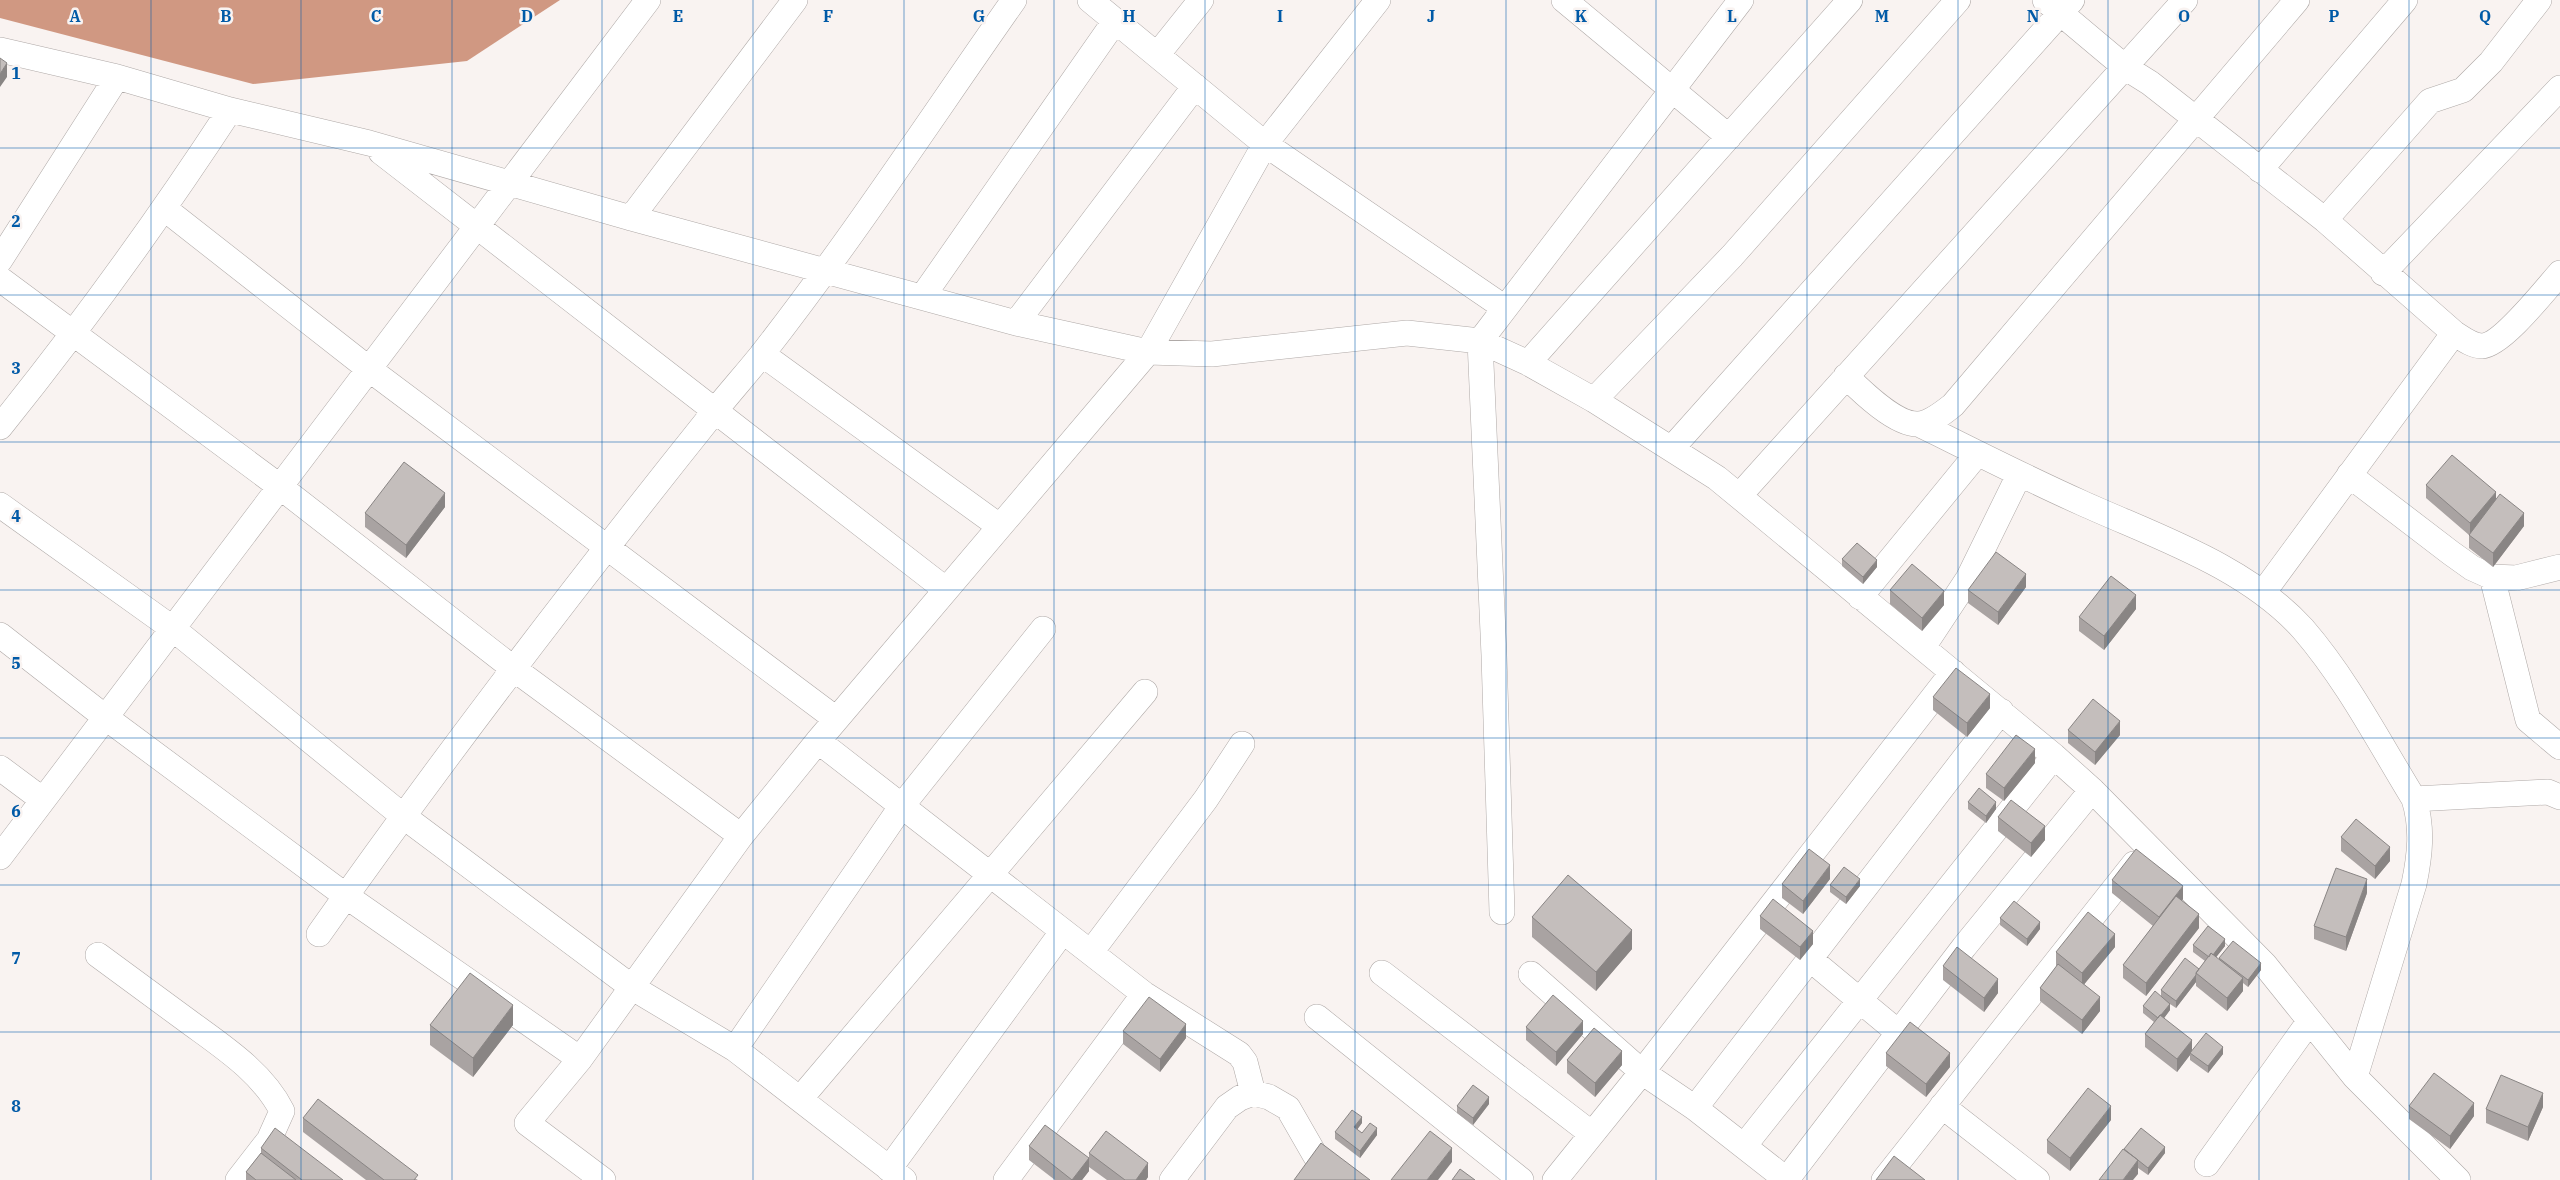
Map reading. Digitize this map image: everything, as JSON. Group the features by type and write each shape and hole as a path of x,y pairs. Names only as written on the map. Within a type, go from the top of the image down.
{"street":[{"path":"0,857 648,0"},
{"path":"631,218 795,0"},
{"path":"319,934 403,816 514,669 608,547 762,354 824,271 1014,0"},
{"path":"1090,0 1265,144 1505,308"},
{"path":"1157,55 1201,0"},
{"path":"603,1180 527,1123 580,1059 633,988 741,836 945,589 1148,352 1265,144 1378,0"},
{"path":"1564,0 1729,137"},
{"path":"1502,912 1494,655 1480,341 1741,0"},
{"path":"1528,363 1850,0"},
{"path":"1594,400 1732,256 1958,0"},
{"path":"1739,496 2126,68 2185,0"},
{"path":"1919,424 1939,416 1953,406 2194,119 2297,0"},
{"path":"2260,170 2404,0"},
{"path":"2325,220 2430,101 2463,90 2480,73 2539,0"},
{"path":"1672,448 2059,5 2126,68 2325,220 2382,273 2454,333 2481,346 2500,339 2560,274"},
{"path":"923,296 1115,21"},
{"path":"0,50 117,77 230,110 369,143 631,218 923,296 1016,323 1148,352 1212,354 1354,337 1406,333 1480,341 1528,363 1594,400 1717,478 2054,756 2092,790 2265,965 2355,1077 2458,1180"},
{"path":"0,260 117,77"},
{"path":"1016,323 1195,86"},
{"path":"2382,273 2560,88"},
{"path":"0,427 75,333 165,209 230,110"},
{"path":"369,143 945,589"},
{"path":"165,209 369,369 836,719"},
{"path":"0,279 279,486 514,669 741,836"},
{"path":"2263,593 2454,333"},
{"path":"762,354 999,526"},
{"path":"1846,376 1875,403 1902,419 1919,424 2019,475 2216,564 2263,593 2302,628 2330,664 2414,799 2421,820 2420,858 2414,884 2355,1077"},
{"path":"1860,597 1977,454"},
{"path":"1923,647 1968,579 2019,475"},
{"path":"2349,475 2451,554 2472,568 2492,577 2516,578 2560,567"},
{"path":"0,505 172,628 403,816 633,988 735,1049 897,1174 1063,931"},
{"path":"2492,577 2528,720 2560,746"},
{"path":"735,1049 901,807 1043,629"},
{"path":"0,635 105,717 346,896 580,1059"},
{"path":"1555,1180 1642,1072 1953,672"},
{"path":"800,1099 1145,692"},
{"path":"1695,1108 2001,711"},
{"path":"818,741 1144,994 1239,1054 1245,1062 1254,1093"},
{"path":"1091,952 1206,799 1242,744"},
{"path":"1744,1146 2054,756"},
{"path":"0,768 43,800"},
{"path":"1531,974 1642,1072 1695,1108 1787,1180 1964,947 2092,790"},
{"path":"2414,799 2548,792 2560,797"},
{"path":"1884,1180 2148,846"},
{"path":"98,955 232,1054 276,1098 282,1111 268,1140 238,1180"},
{"path":"1810,959 1899,1033"},
{"path":"1382,973 1592,1134"},
{"path":"1006,1180 1144,994"},
{"path":"1317,1017 1521,1180"},
{"path":"2207,1164 2309,1022"},
{"path":"1172,1180 1227,1107 1240,1098 1254,1093 1269,1097 1288,1108 1307,1164 1346,1180"},
{"path":"1942,1106 2037,1180"}],"shaded area":[{"path":"0,0 560,0 467,61 253,84 0,18"}],"building":[{"path":"0,58 7,63 0,74"},
{"path":"2452,455 2496,492 2470,523 2426,485"},
{"path":"404,462 445,493 406,545 365,513"},
{"path":"2500,494 2524,513 2493,553 2469,535"},
{"path":"1857,543 1877,560 1863,577 1842,559"},
{"path":"1996,552 2026,574 1998,612 1968,590"},
{"path":"1912,564 1944,591 1922,618 1890,590"},
{"path":"2111,576 2136,595 2104,636 2079,617"},
{"path":"1956,668 1990,694 1967,723 1933,697"},
{"path":"2093,699 2120,721 2095,752 2068,730"},
{"path":"2016,735 2035,749 2004,788 1986,774"},
{"path":"1979,788 1996,802 1986,816 1968,802"},
{"path":"2011,800 2045,826 2031,843 1998,817"},
{"path":"2356,819 2390,847 2375,866 2341,837"},
{"path":"1809,849 1830,865 1803,901 1782,884"},
{"path":"2136,849 2183,886 2159,917 2112,880"},
{"path":"1844,867 1860,879 1846,897 1830,885"},
{"path":"2336,868 2367,879 2346,937 2314,926"},
{"path":"1568,875 1632,930 1596,972 1532,917"},
{"path":"2176,896 2199,914 2146,983 2123,965"},
{"path":"1773,899 1813,931 1800,947 1760,916"},
{"path":"2014,901 2040,922 2027,939 2000,918"},
{"path":"2088,912 2115,934 2082,973 2056,952"},
{"path":"2208,926 2225,939 2213,955 2211,953 2209,957 2193,945"},
{"path":"2233,941 2261,963 2248,980 2219,958"},
{"path":"1957,947 1998,979 1984,998 1943,966"},
{"path":"2211,953 2243,978 2227,998 2196,973"},
{"path":"2185,958 2199,969 2176,1001 2161,990"},
{"path":"2058,964 2100,997 2082,1020 2040,988"},
{"path":"470,973 513,1005 473,1058 430,1025"},
{"path":"2155,991 2170,1004 2158,1018 2143,1006"},
{"path":"1553,995 1583,1021 1556,1052 1526,1027"},
{"path":"1149,997 1186,1024 1160,1059 1123,1031"},
{"path":"2160,1015 2192,1040 2177,1059 2145,1034"},
{"path":"1910,1022 1950,1053 1926,1084 1886,1053"},
{"path":"1594,1028 1622,1051 1595,1083 1567,1060"},
{"path":"2206,1033 2223,1047 2208,1066 2190,1053"},
{"path":"2434,1073 2474,1103 2450,1136 2409,1106"},
{"path":"2501,1075 2543,1093 2528,1127 2486,1109"},
{"path":"1473,1085 1489,1097 1473,1118 1457,1106"},
{"path":"2088,1088 2111,1106 2070,1158 2047,1140"},
{"path":"318,1099 418,1175 414,1180 384,1180 303,1118"},
{"path":"1352,1110 1362,1117 1354,1127 1362,1133 1370,1123 1377,1128 1360,1151 1335,1132"},
{"path":"1045,1125 1089,1158 1072,1180 1029,1146"},
{"path":"275,1128 343,1180 302,1180 261,1148"},
{"path":"2141,1128 2165,1147 2148,1168 2124,1149"},
{"path":"1106,1131 1148,1163 1136,1180 1125,1180 1089,1153"},
{"path":"1430,1131 1452,1148 1427,1180 1391,1180"},
{"path":"1321,1143 1370,1180 1294,1180"},
{"path":"2123,1149 2138,1160 2123,1180 2099,1180"},
{"path":"261,1153 296,1180 256,1180 246,1172"},
{"path":"1894,1156 1925,1180 1876,1180"},
{"path":"1460,1169 1475,1180 1452,1180"}]}
